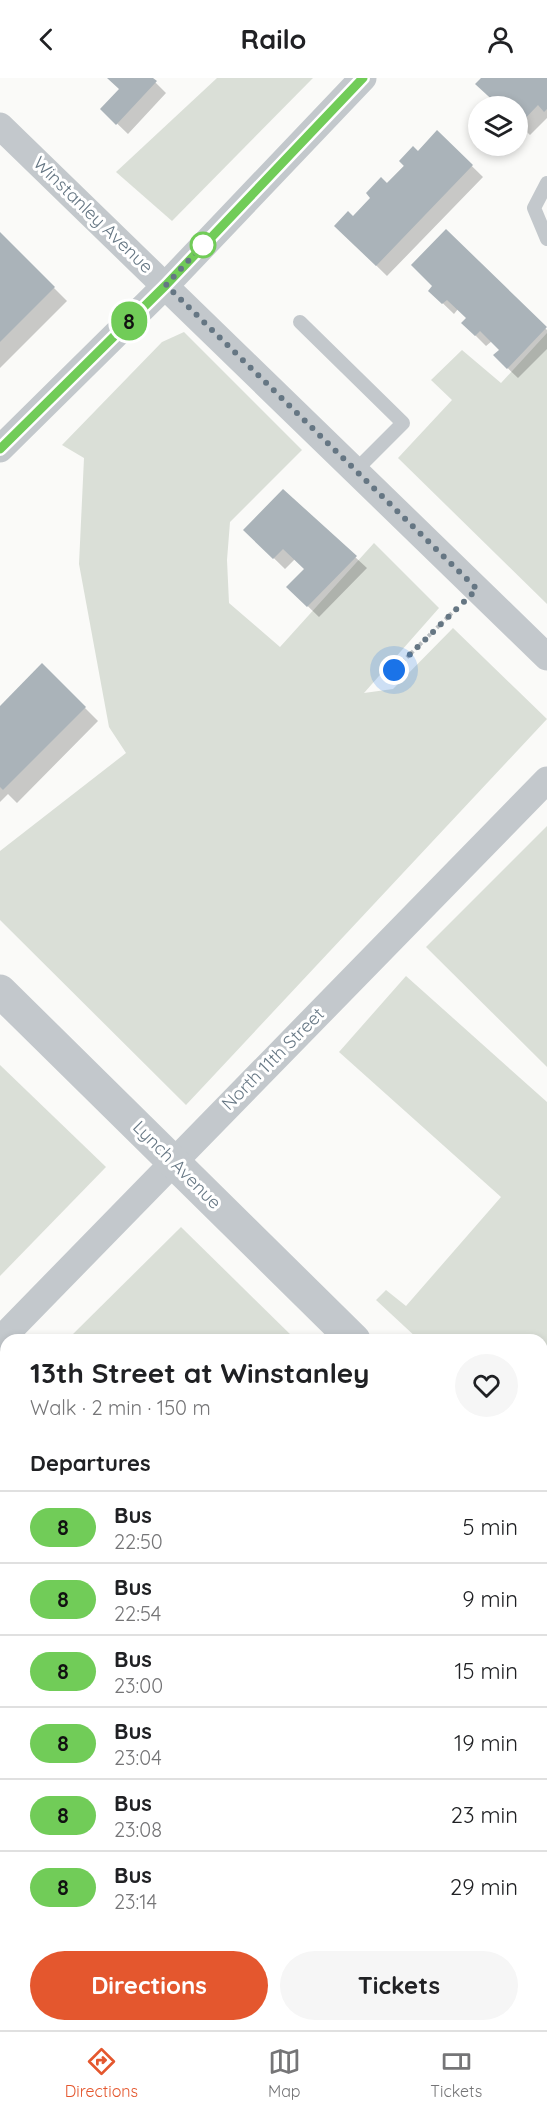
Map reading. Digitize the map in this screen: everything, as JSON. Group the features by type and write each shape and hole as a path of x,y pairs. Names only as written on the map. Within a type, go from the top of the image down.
{"street":[{"path":"0,449 166,285 363,78"},
{"name":"Winstanley Avenue","path":"0,126 547,657"},
{"name":"North 11th Street","path":"6,1334 172,1161 547,780"},
{"name":"Lynch Avenue","path":"0,991 348,1334"}],"lane":[{"path":"547,183 534,208 547,239"},
{"path":"300,322 403,423 356,470"}],"path":[{"path":"394,670 477,589"}],"shaded area":[{"path":"217,78 313,78 172,221 116,172"},
{"path":"184,332 302,450 230,522 227,560 229,603 280,647 374,543 439,608 364,693 393,689 453,628 547,719 186,1105 0,920 0,851 126,753 109,727 79,564 84,458 62,445 162,342"},
{"path":"547,333 547,604 398,458 452,400 431,380 462,350 501,383"},
{"path":"547,826 547,1067 426,947"},
{"path":"406,976 547,1102 547,1334 413,1334 376,1300 386,1290 406,1306 501,1197 339,1052"},
{"path":"0,1065 106,1167 0,1276"},
{"path":"181,1227 290,1334 73,1334"}],"building":[{"path":"107,78 153,78 157,81 116,125 100,109 119,89"},
{"path":"481,78 547,78 547,109 544,112 538,105 528,116 528,96 488,96 475,84"},
{"path":"437,130 473,165 376,266 334,226 348,211 353,216 370,198 366,193 381,177 387,183 404,166 399,161 413,146 418,151"},
{"path":"446,229 547,327 507,369 493,355 499,350 480,331 475,336 461,323 466,318 447,300 442,304 428,291 432,286 411,265"},
{"path":"0,232 55,287 0,342"},
{"path":"283,489 357,556 307,607 286,587 304,569 283,549 273,559 243,530"},
{"path":"42,663 86,707 3,790 0,787 0,706"}],"bus line":[{"name":"8","path":"0,449 166,285 363,78"}],"route":[{"path":"203,245 166,285 477,589 394,670"}]}
